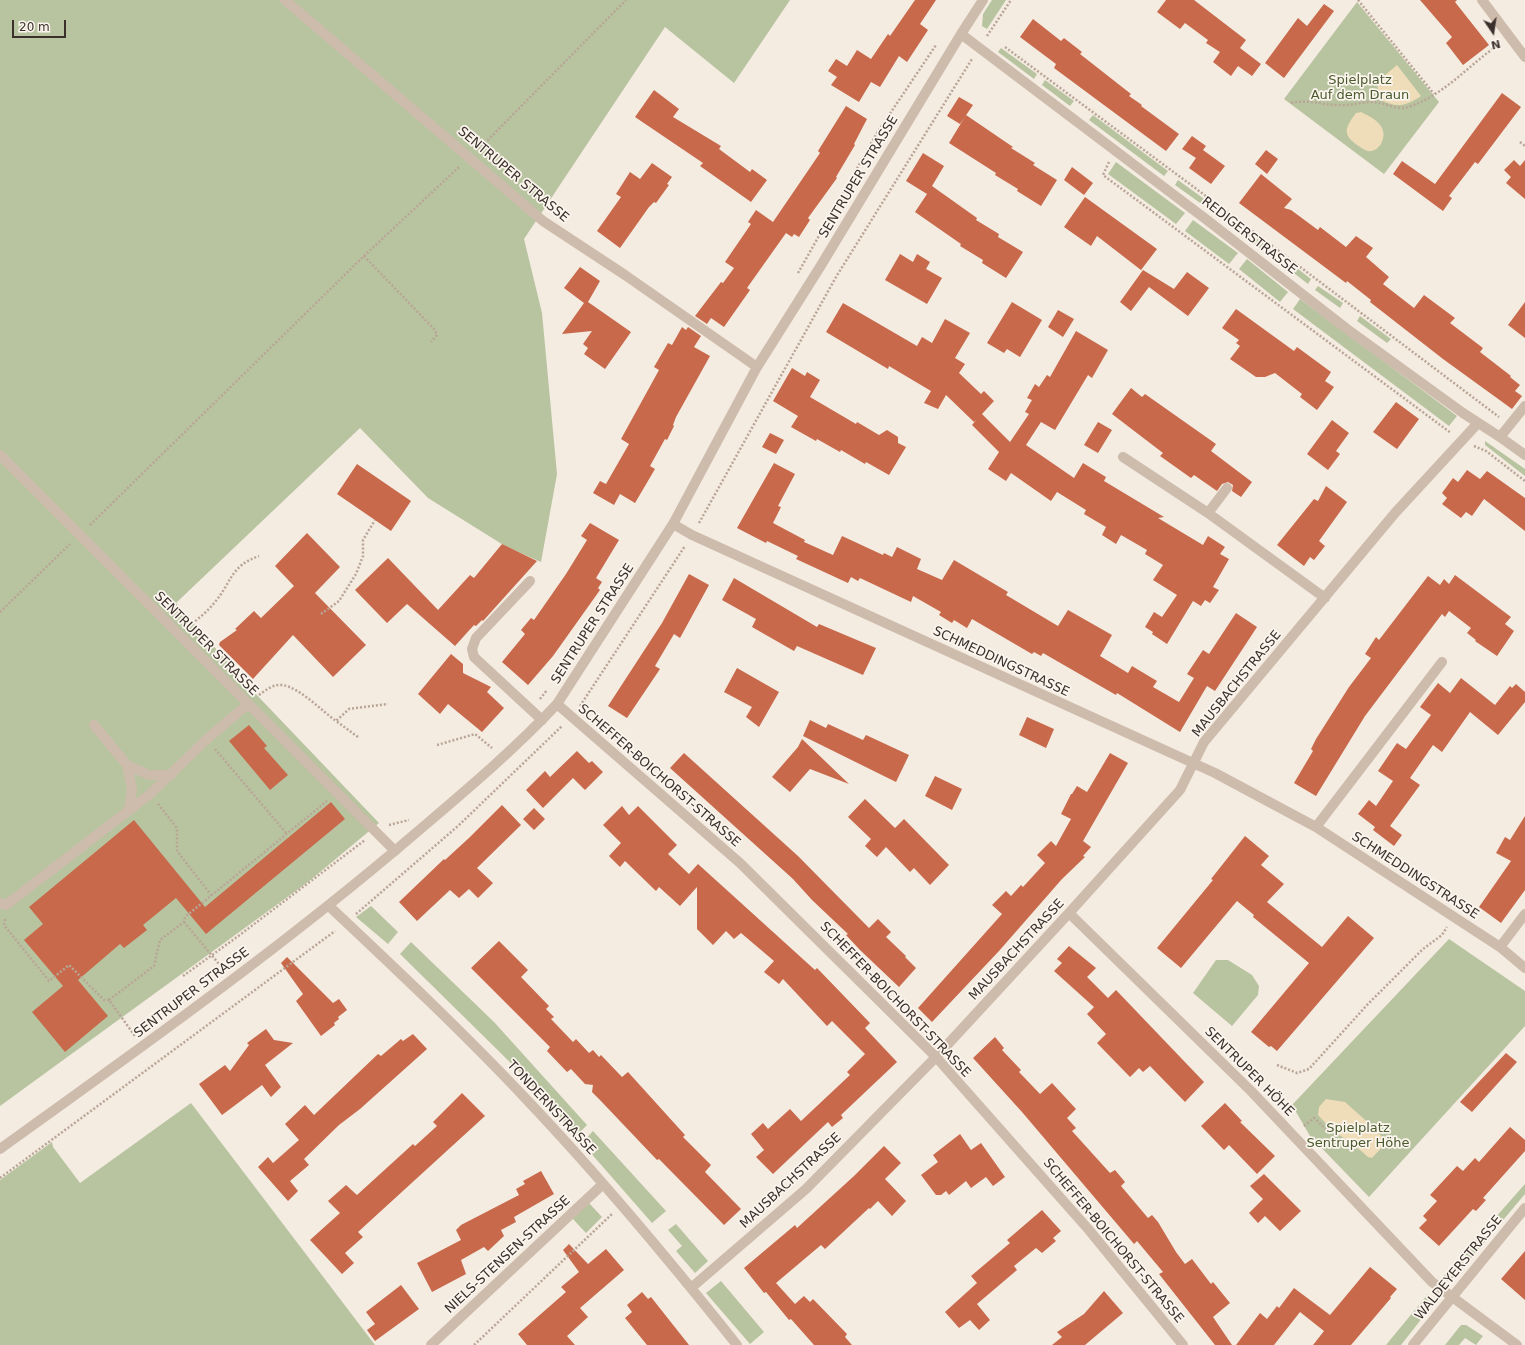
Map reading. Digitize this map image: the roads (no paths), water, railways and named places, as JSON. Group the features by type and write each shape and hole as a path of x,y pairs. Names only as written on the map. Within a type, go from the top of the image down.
{"street":[{"name":"SENTRUPER STRASSE","path":"285,0 543,221 626,275 757,367"},
{"name":"SENTRUPER STRASSE","path":"0,1148 232,980 329,906 395,851 542,720 557,704 674,524 757,367 816,274 983,0"},
{"path":"1482,0 1525,57"},
{"name":"REDIGERSTRASSE","path":"961,34 1207,220 1347,329 1525,455"},
{"path":"1500,436 1525,406"},
{"name":"MAUSBACHSTRASSE","path":"691,1288 806,1188 936,1057 1069,913 1180,790 1204,742 1395,513 1478,423"},
{"name":"SENTRUPER STRASSE","path":"0,455 395,851"},
{"path":"1123,457 1208,513 1325,598"},
{"path":"1208,513 1227,488"},
{"name":"SCHMEDDINGSTRASSE","path":"674,524 692,535 1193,762 1316,827 1500,947 1525,968"},
{"path":"530,581 476,638 472,649 474,657 542,720"},
{"path":"1316,827 1442,662"},
{"path":"3,904 150,794 207,740 248,704"},
{"name":"SCHEFFER-BOICHORST-STRASSE","path":"557,704 740,863 936,1057 1089,1230 1183,1345"},
{"path":"94,725 128,765 149,775 171,774"},
{"path":"128,765 132,789 129,810"},
{"name":"TONDERNSTRASSE","path":"329,906 522,1094 621,1205 737,1345"},
{"name":"SENTRUPER HÖHE","path":"1069,913 1251,1091 1432,1282 1517,1345"},
{"path":"1500,947 1525,914"},
{"name":"NIELS-STENSEN-STRASSE","path":"431,1345 603,1184"},
{"name":"WALDEYERSTRASSE","path":"1413,1345 1525,1208"}],"park label":[{"name":"Spielplatz Auf dem Draun","path":"1360,88"},
{"name":"Spielplatz Sentruper Höhe","path":"1358,1136"}]}
